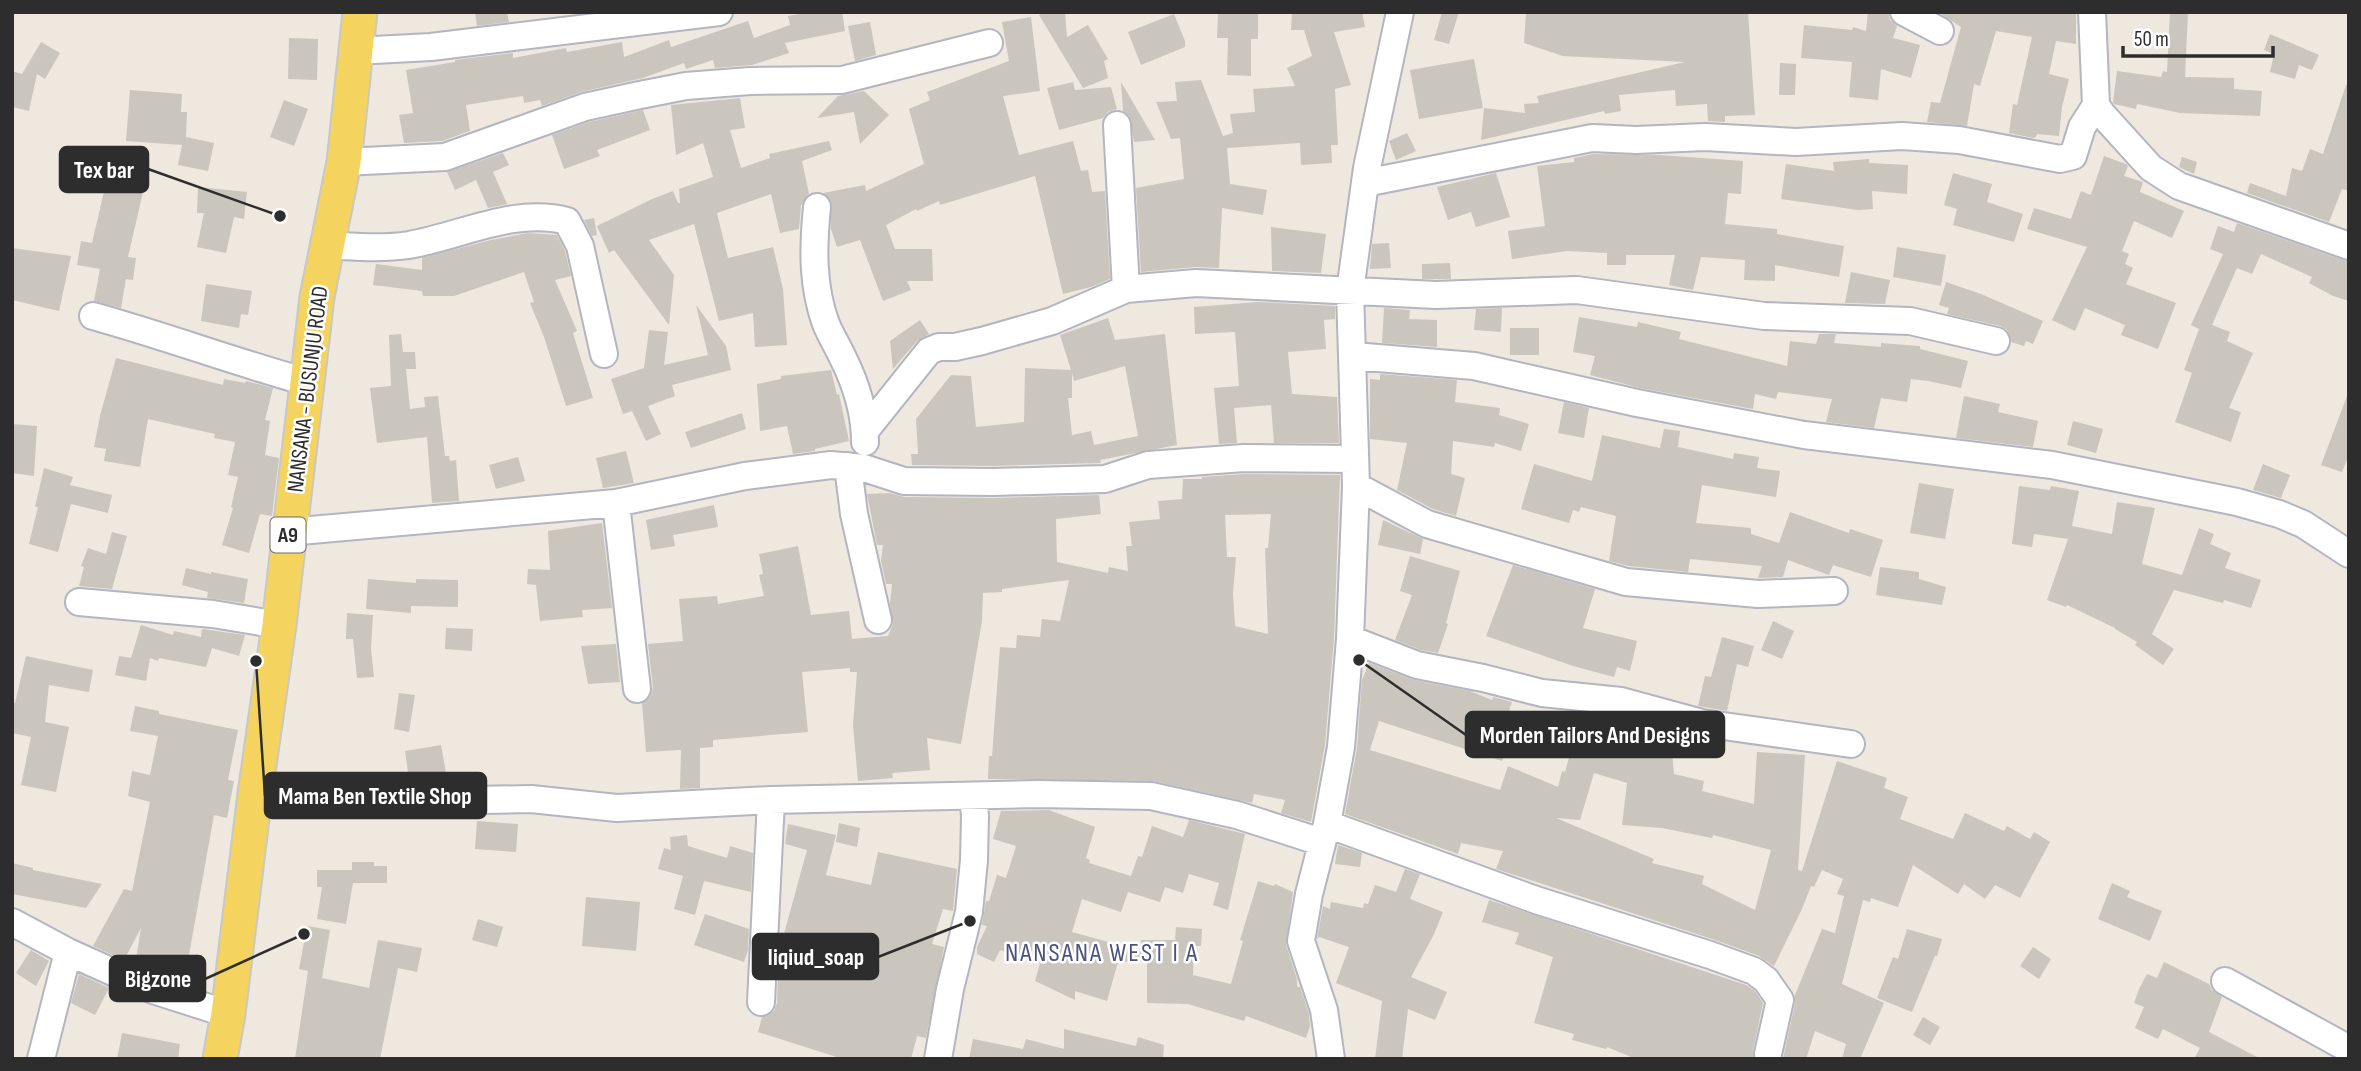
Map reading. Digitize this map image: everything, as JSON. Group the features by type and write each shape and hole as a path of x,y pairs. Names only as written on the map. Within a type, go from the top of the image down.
{"main road":[{"name":"NANSANA - BUSUNJU ROAD","path":"220,1059 279,625 317,297 344,162 360,12"}],"street":[{"path":"355,51 431,47 719,12"},
{"path":"1331,1059 1324,1010 1301,941 1308,894 1324,833 1341,747 1350,639 1356,486 1350,291 1364,183 1400,12"},
{"path":"1904,12 1940,31"},
{"path":"2092,12 2096,105 2151,168 2179,186 2349,246"},
{"path":"344,162 445,157 585,107 640,95 686,86 750,81 842,80 989,43"},
{"path":"1364,183 1592,138 1636,140 1705,137 1796,142 1902,136 1959,140 2060,159 2073,156 2082,127 2096,105"},
{"path":"1117,125 1126,289"},
{"path":"817,207 813,250 816,280 826,324 846,362 861,404 865,431 856,467 854,514 878,620"},
{"path":"328,245 376,248 410,245 527,217 550,217 567,221 580,246 604,354"},
{"path":"865,431 929,351 982,341 1052,321 1126,289 1196,283 1377,294 1436,295 1577,290 1764,316 1910,321 1996,341"},
{"path":"93,316 307,382"},
{"path":"1354,356 1474,366 1637,403 1804,435 2052,466 2237,502 2304,524 2349,554"},
{"path":"288,532 616,503 745,476 831,465 856,467 904,481 993,482 1105,479 1148,465 1232,458 1354,459"},
{"path":"1356,486 1427,524 1626,582 1758,594 1834,591"},
{"path":"616,503 637,689"},
{"path":"79,602 213,614 279,625"},
{"path":"1350,639 1417,665 1542,693 1621,701 1702,723 1851,744"},
{"path":"255,794 419,801 531,799 617,808 771,800 1150,796 1324,833 1754,971 1766,980 1780,1000 1768,1054"},
{"path":"938,1059 950,989 969,912 974,859 973,796"},
{"path":"761,1002 771,800"},
{"path":"12,922 153,990 228,1014"},
{"path":"41,1059 68,951"},
{"path":"2225,981 2349,1049"}],"building":[{"path":"475,12 507,12 509,22 477,26"},
{"path":"811,12 842,12 845,31 785,43 789,53 752,65 715,68 713,60 686,69 684,63 643,78 581,92 542,106 540,100 524,103 523,96 466,105 470,131 442,141 404,143 399,115 413,113 406,70 455,60 513,53 513,58 566,48 567,52 622,42 624,57 669,40 671,47 748,21 754,38 790,25 788,16"},
{"path":"1044,12 1065,12 1067,37 1088,25 1108,59 1104,61 1108,78 1083,88 1039,15"},
{"path":"1218,12 1258,12 1258,39 1251,39 1251,76 1227,75 1228,38 1217,38"},
{"path":"1292,12 1362,12 1365,27 1334,32 1351,85 1335,89 1338,145 1331,145 1332,163 1301,165 1300,143 1227,148 1230,184 1267,190 1263,215 1222,208 1219,268 1195,267 1141,272 1136,188 1184,179 1180,138 1171,139 1156,102 1177,101 1175,82 1201,80 1223,136 1233,133 1230,114 1255,112 1253,89 1295,86 1287,68 1312,56 1304,30 1291,30"},
{"path":"1442,12 1459,12 1449,44 1434,40"},
{"path":"1526,12 1748,12 1755,115 1725,116 1725,122 1708,121 1707,104 1676,106 1675,90 1619,95 1621,111 1605,114 1604,111 1481,140 1484,108 1525,113 1524,104 1539,103 1537,96 1685,62 1563,56 1524,43"},
{"path":"1868,12 1888,12 1890,20 1897,26 1893,38 1920,45 1911,78 1881,69 1878,100 1849,97 1852,62 1801,58 1804,25 1852,30 1853,27 1866,31"},
{"path":"1938,12 2076,14 2076,44 2056,41 2049,74 2069,79 2059,136 2037,134 2033,138 2009,133 2013,104 2017,105 2032,37 1996,31 1980,86 1974,84 1967,126 1927,122 1931,102 1940,103 1961,27"},
{"path":"2170,12 2188,12 2185,77 2234,78 2234,89 2262,91 2260,116 2180,113 2137,104 2136,109 2114,104 2117,71 2161,77 2163,71 2167,72"},
{"path":"1174,14 1185,47 1141,65 1128,32"},
{"path":"1031,17 1040,91 1003,96 1019,155 1073,141 1081,171 1088,170 1092,192 1105,191 1110,279 1063,294 1035,176 940,205 939,201 917,211 916,209 886,225 895,249 932,249 933,281 907,281 911,290 883,301 860,240 837,247 831,229 831,201 823,193 865,185 866,191 924,164 909,109 930,100 927,92 1009,61 1002,22"},
{"path":"870,22 876,55 855,61 848,26"},
{"path":"2270,34 2319,55 2312,70 2299,65 2295,79 2270,72 2274,54 2264,50"},
{"path":"289,38 318,39 317,80 288,79"},
{"path":"41,42 60,53 45,79 37,74 29,111 12,107 12,71 22,74"},
{"path":"1474,59 1483,108 1419,119 1410,70"},
{"path":"1780,63 1796,64 1795,95 1779,95"},
{"path":"1073,82 1075,90 1111,87 1117,109 1108,112 1103,118 1059,130 1047,88"},
{"path":"1121,82 1155,140 1134,142 1130,117 1123,111"},
{"path":"2346,85 2349,86 2349,191 2342,189 2329,222 2247,193 2250,183 2286,196 2292,168 2302,171 2310,149 2323,154"},
{"path":"130,90 182,94 181,112 187,112 186,137 214,143 208,171 178,165 182,145 126,141"},
{"path":"864,91 889,115 860,144 854,112 817,118 838,96"},
{"path":"740,98 745,128 730,130 741,168 770,158 769,154 829,141 832,150 802,161 809,194 801,205 799,229 780,233 771,194 717,213 728,258 773,247 783,289 787,345 755,347 753,313 719,321 694,224 649,240 674,275 669,325 614,250 609,253 597,226 673,191 680,203 679,189 713,177 703,143 676,155 671,105"},
{"path":"284,100 308,109 294,146 270,137"},
{"path":"643,110 650,130 597,150 600,156 564,169 552,135 589,122"},
{"path":"1407,133 1416,151 1396,160 1389,141"},
{"path":"503,153 509,165 493,172 507,204 488,208 476,180 455,190 447,172"},
{"path":"1593,154 1660,155 1743,161 1741,194 1728,193 1725,224 1777,229 1777,234 1844,246 1839,277 1775,265 1775,281 1744,280 1745,260 1701,257 1693,290 1669,285 1675,255 1626,255 1626,265 1607,265 1607,253 1567,251 1512,259 1508,231 1545,226 1537,166 1574,162 1574,158"},
{"path":"2104,156 2128,166 2124,176 2143,182 2140,192 2184,211 2172,238 2134,221 2122,251 2129,254 2125,264 2133,268 2126,284 2176,303 2158,349 2121,335 2125,325 2085,308 2075,331 2052,320 2087,247 2027,229 2034,208 2071,219 2081,191 2091,195"},
{"path":"2182,157 2197,162 2194,174 2179,167"},
{"path":"1869,159 1869,163 1908,165 1907,194 1872,191 1873,209 1858,210 1781,199 1786,164 1834,171 1833,162"},
{"path":"1496,173 1510,217 1476,227 1471,212 1448,220 1437,187"},
{"path":"1953,173 1992,184 1987,202 2023,214 2014,242 1953,225 1957,209 1944,205"},
{"path":"106,183 143,192 128,257 136,258 133,280 126,279 121,308 94,301 100,269 77,265 81,241 92,243"},
{"path":"198,187 247,192 244,219 234,217 226,253 197,247 204,213 197,213"},
{"path":"594,218 597,235 592,236 584,220"},
{"path":"2237,223 2349,262 2349,301 2309,283 2312,277 2261,254 2252,274 2237,268 2212,325 2230,332 2227,341 2253,353 2229,408 2241,412 2231,442 2175,422 2192,373 2184,370 2199,329 2191,325 2223,254 2210,249 2218,226 2234,232"},
{"path":"1271,227 1326,234 1321,273 1272,271"},
{"path":"528,233 557,235 565,251 571,276 555,280 577,331 573,333 593,398 566,406 530,303 534,302 524,272 454,296 423,296 422,291 373,285 376,264 422,270 422,258"},
{"path":"1389,243 1391,268 1370,269 1372,244"},
{"path":"1897,247 1946,255 1941,286 1893,277"},
{"path":"12,248 71,256 59,311 12,300"},
{"path":"1450,263 1451,279 1422,279 1422,264"},
{"path":"1851,272 1890,280 1885,304 1845,303"},
{"path":"1946,282 2043,321 2033,344 2026,341 2024,346 2011,342 2007,330 2000,326 1947,314 1949,308 1939,305"},
{"path":"206,284 252,291 248,315 241,314 239,328 201,321"},
{"path":"1258,302 1335,306 1335,319 1324,320 1326,349 1288,352 1292,394 1337,397 1339,443 1274,443 1271,405 1234,408 1237,443 1219,444 1214,388 1239,386 1235,332 1195,334 1194,307"},
{"path":"696,305 726,346 731,370 672,385 675,396 648,406 661,434 646,441 632,411 623,414 611,379 644,368 649,330 668,332 664,365 708,355"},
{"path":"1384,308 1410,310 1409,319 1437,320 1437,347 1382,343"},
{"path":"1502,308 1501,332 1474,330 1476,309"},
{"path":"1579,317 1637,327 1638,322 1681,332 1679,339 1787,366 1790,341 1816,344 1819,334 1836,334 1834,343 1881,347 1881,343 1920,346 1920,349 1968,361 1961,388 1911,379 1907,402 1881,398 1874,428 1826,422 1832,399 1778,392 1776,399 1755,394 1753,409 1640,388 1590,375 1595,356 1573,352"},
{"path":"1108,318 1115,340 1165,334 1177,445 1100,460 1101,463 912,465 911,454 918,454 916,419 951,375 971,376 976,427 1024,422 1025,368 1071,370 1060,335","holes":["1125,366 1138,436 1094,445 1091,431 1072,435 1068,398 1072,398 1072,373 1074,381"]},
{"path":"920,320 929,334 917,341 893,369 890,341"},
{"path":"1510,328 1539,328 1539,355 1510,355"},
{"path":"401,334 403,352 415,352 416,369 406,369 410,409 425,407 424,397 438,396 445,456 449,456 450,461 456,460 459,501 432,503 427,437 377,443 370,388 391,386 389,335"},
{"path":"116,358 223,385 224,379 273,388 265,420 270,421 265,455 279,458 272,516 260,514 249,553 222,545 233,508 231,507 238,477 228,475 235,442 214,438 215,434 148,419 140,467 104,461 106,449 94,447"},
{"path":"831,370 849,441 793,454 787,426 760,431 757,384 781,379 781,376"},
{"path":"1380,374 1457,380 1455,402 1500,408 1499,415 1529,424 1521,451 1495,443 1494,447 1453,441 1451,474 1465,478 1456,516 1433,509 1397,490 1407,443 1370,439 1370,379 1380,380"},
{"path":"1964,396 2000,404 1998,412 2038,421 2033,447 1956,438"},
{"path":"2347,396 2349,455 2342,472 2321,465"},
{"path":"1564,402 1589,408 1584,438 1558,433"},
{"path":"742,413 746,429 691,448 685,432"},
{"path":"2073,421 2103,429 2096,453 2067,445"},
{"path":"12,424 37,426 34,476 12,473"},
{"path":"1664,429 1680,431 1678,447 1733,459 1734,453 1759,457 1757,468 1780,471 1776,497 1702,485 1696,523 1751,528 1751,534 1779,543 1790,512 1849,533 1850,529 1883,540 1871,577 1833,565 1829,575 1788,560 1783,577 1758,578 1762,566 1690,559 1688,572 1629,566 1609,561 1616,516 1581,507 1579,512 1573,510 1569,523 1521,509 1534,464 1592,481 1602,435 1660,448"},
{"path":"626,451 634,483 603,488 596,458"},
{"path":"518,457 525,481 496,489 489,465"},
{"path":"2263,464 2290,475 2281,498 2253,490"},
{"path":"44,468 73,477 70,485 112,495 108,513 71,504 58,552 29,544"},
{"path":"1244,474 1340,475 1334,638 1325,745 1311,822 1281,813 1285,800 1254,794 1252,803 1154,781 988,779 1000,647 1016,648 1017,635 1040,637 1042,619 1060,621 1069,580 983,593 982,621 961,744 927,738 930,770 892,773 893,778 858,781 853,725 857,672 850,672 850,668 802,672 808,732 713,740 713,747 700,748 700,788 680,789 681,750 646,752 642,703 651,696 653,688 648,644 683,641 679,599 717,596 718,604 764,596 759,575 763,574 759,554 798,546 811,615 849,611 852,639 888,636 893,624 890,604 892,584 886,584 881,561 883,545 877,545 867,494 993,498 1099,495 1101,514 1056,519 1057,562 1108,573 1109,567 1128,571 1126,546 1132,546 1129,522 1160,519 1158,501 1182,499 1183,479","holes":["1271,514 1268,548 1265,548 1268,634 1235,626 1233,593 1236,557 1227,557 1225,515"]},
{"path":"1919,483 1954,489 1945,539 1910,533"},
{"path":"2019,486 2050,490 2051,486 2079,491 2072,526 2112,534 2117,502 2155,508 2142,564 2182,575 2199,528 2214,534 2210,544 2231,553 2225,568 2261,580 2251,608 2174,590 2152,634 2174,649 2163,665 2135,645 2137,642 2115,628 2067,605 2066,607 2047,600 2068,539 2034,534 2032,547 2012,544"},
{"path":"714,505 718,527 673,535 675,546 651,550 646,520"},
{"path":"1383,520 1423,539 1420,554 1378,545"},
{"path":"602,523 612,608 582,610 583,617 540,621 536,585 527,584 528,569 550,570 548,531"},
{"path":"112,532 127,536 112,589 79,586 84,567 81,566 88,548 106,554"},
{"path":"1410,556 1460,571 1446,623 1448,624 1438,653 1395,640 1412,595 1400,591"},
{"path":"1513,565 1595,589 1583,628 1637,641 1630,671 1617,667 1614,677 1486,636"},
{"path":"1880,567 1919,572 1919,579 1946,587 1942,605 1876,595"},
{"path":"186,568 248,579 244,603 207,598 208,592 182,585"},
{"path":"368,579 416,583 416,579 458,580 458,607 411,606 411,613 366,609"},
{"path":"347,613 373,615 371,649 374,677 357,678 353,639 346,639"},
{"path":"1773,621 1794,631 1782,659 1761,650"},
{"path":"141,625 173,635 174,631 201,637 202,629 245,635 239,656 212,648 206,667 150,658 146,681 115,675 119,656 131,658"},
{"path":"446,628 473,629 472,651 445,649"},
{"path":"1722,637 1754,646 1748,667 1737,664 1727,711 1698,706 1705,676 1711,677"},
{"path":"616,644 620,682 588,684 581,646"},
{"path":"26,656 93,670 89,692 49,685 45,722 69,727 56,792 21,785 31,737 12,733 12,702 15,703"},
{"path":"1369,663 1414,680 1470,691 1492,700 1493,697 1512,702 1499,740 1508,743 1502,761 1379,721 1370,750 1500,790 1508,766 1558,787 1575,736 1614,748 1671,742 1674,774 1704,781 1702,791 1754,804 1757,752 1805,755 1798,870 1802,871 1837,761 1887,778 1884,788 1908,797 1900,819 1953,839 1965,813 2004,831 2007,826 2030,839 2034,832 2050,842 2020,898 1995,885 1985,899 1964,884 1958,894 1913,865 1898,907 1871,898 1870,902 1863,900 1842,984 1884,1003 1860,1059 1842,1059 1846,1044 1815,1031 1806,1059 1783,1059 1795,995 1822,929 1835,933 1844,896 1837,894 1843,879 1822,870 1814,887 1811,886 1774,966 1759,956 1715,940 1496,869 1503,851 1461,843 1458,854 1345,814 1357,748 1362,680","holes":["1594,773 1627,783 1622,825 1662,828 1712,838 1713,835 1771,850 1755,910 1702,884 1704,876 1652,863 1654,859 1556,818 1580,820"]},
{"path":"399,693 415,695 409,732 394,729"},
{"path":"135,706 159,711 159,714 238,730 228,780 234,781 227,818 214,815 184,983 135,965 141,928 124,960 93,946 124,889 132,891 150,802 128,796 132,771 150,775 158,736 130,731"},
{"path":"441,745 446,773 409,779 405,751"},
{"path":"1049,810 1095,827 1086,858 1090,860 1089,863 1131,876 1138,856 1142,857 1152,826 1183,837 1189,820 1245,834 1228,910 1213,905 1219,883 1189,874 1183,893 1165,887 1160,902 1128,892 1121,912 1082,899 1072,932 1141,951 1141,940 1175,940 1176,927 1202,929 1201,946 1194,946 1193,975 1231,984 1243,941 1240,940 1258,881 1274,886 1275,884 1293,892 1286,945 1297,987 1300,987 1309,1014 1310,1026 1306,1038 1246,1016 1244,1021 1188,1004 1147,1003 1147,961 1118,962 1107,1001 1075,991 1075,1000 1035,981 1040,963 1000,950 994,962 977,954 977,947 987,926 982,925 986,901 989,901 997,875 1006,878 1016,846 993,839 1001,811"},
{"path":"477,821 518,824 516,852 475,849"},
{"path":"839,823 860,828 857,847 836,842"},
{"path":"788,824 836,835 826,875 871,885 878,852 957,869 953,911 943,909 932,944 944,947 926,1038 917,1036 911,1059 843,1059 758,1032 762,1017 774,1011 777,1003 779,952 807,850 785,844"},
{"path":"687,835 688,846 727,858 730,846 753,853 751,892 704,881 695,915 674,909 683,876 658,869 664,848 671,850 670,837"},
{"path":"1338,845 1362,853 1360,867 1335,864"},
{"path":"352,862 374,862 374,866 387,866 387,883 353,883 346,924 317,919 322,887 317,887 317,870 352,870"},
{"path":"12,863 102,884 86,908 12,894"},
{"path":"1405,869 1420,874 1410,899 1443,912 1411,977 1447,992 1435,1020 1408,1009 1402,1059 1375,1059 1382,1001 1336,983 1349,947 1319,937 1317,939 1323,906 1330,909 1331,902 1363,908 1364,903 1368,904 1375,885 1396,892"},
{"path":"2112,883 2130,891 2127,897 2162,911 2150,941 2098,919"},
{"path":"586,897 640,902 636,951 582,946"},
{"path":"1489,900 1746,985 1755,991 1763,1003 1753,1059 1636,1059 1607,1047 1606,1049 1572,1040 1574,1034 1534,1023 1553,957 1515,944 1519,933 1482,922"},
{"path":"705,914 749,929 748,950 744,962 694,945"},
{"path":"478,919 503,927 497,947 472,940"},
{"path":"307,926 330,930 322,978 369,988 378,940 422,948 417,972 398,968 380,1059 295,1059 308,971 299,969"},
{"path":"1907,929 1942,939 1912,1012 1877,998 1893,957 1898,959"},
{"path":"2033,947 2051,959 2039,979 2020,966"},
{"path":"31,950 49,961 36,986 16,973"},
{"path":"2164,962 2209,984 2212,990 2222,997 2209,1032 2261,1059 2194,1059 2200,1048 2163,1029 2158,1039 2135,1028 2144,1007 2134,1003 2139,989 2147,974 2157,978"},
{"path":"79,974 109,988 95,1015 71,1003"},
{"path":"1923,1017 1940,1027 1930,1045 1913,1035"},
{"path":"1064,1029 1136,1046 1138,1037 1164,1045 1163,1059 969,1059 973,1039 1023,1049 1026,1039 1064,1049"},
{"path":"122,1033 180,1044 178,1059 117,1059"}],"place":[{"name":"Tex bar","path":"280,216"},
{"name":"Morden Tailors And Designs","path":"1359,660"},
{"name":"Mama Ben Textile Shop","path":"256,661"},
{"name":"liqiud_soap","path":"970,921"},
{"name":"Bigzone","path":"304,934"}],"district":[{"name":"NANSANA WEST I A","path":"1102,952"}]}
